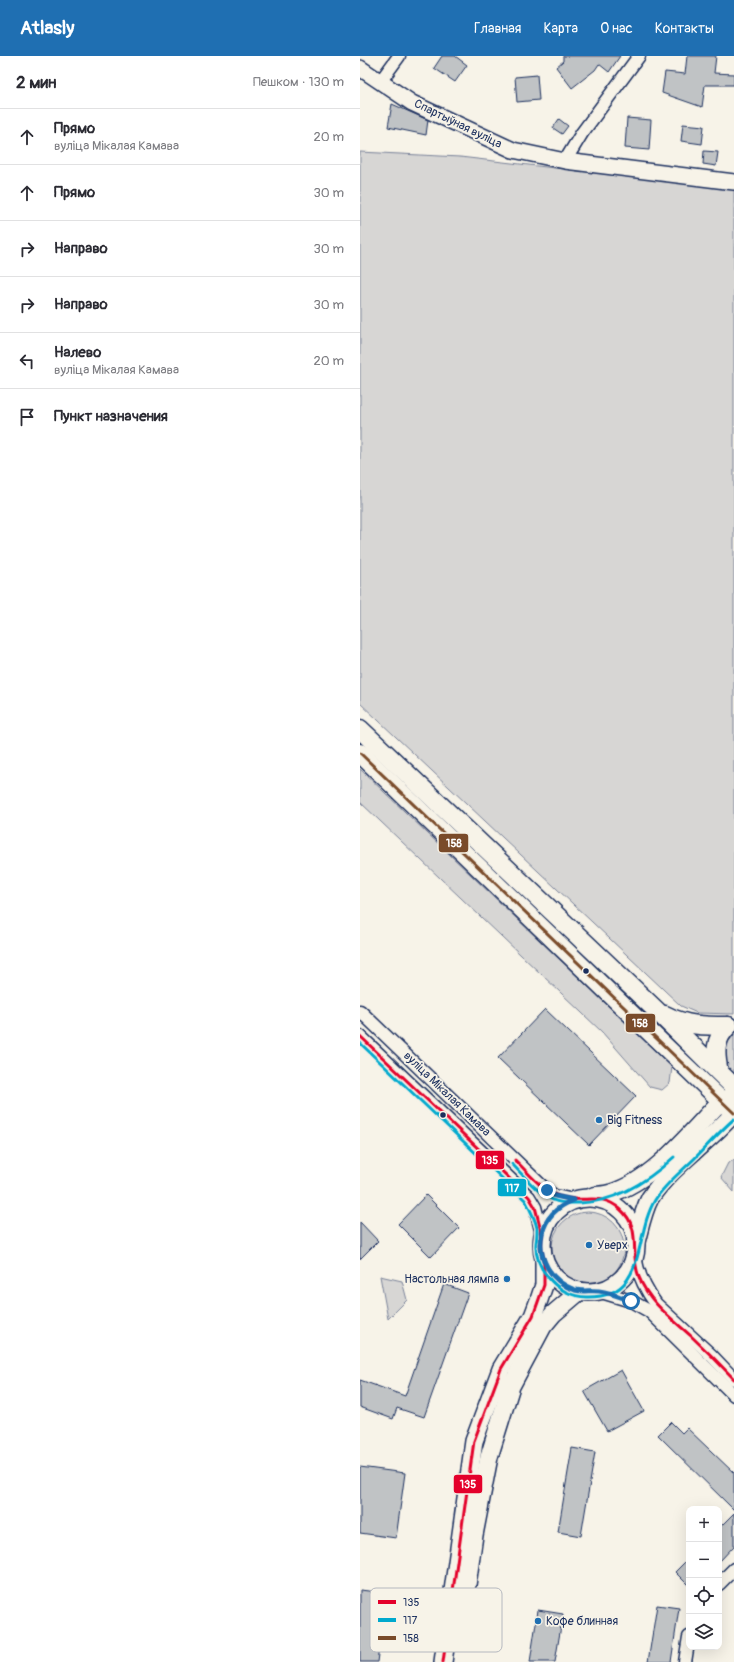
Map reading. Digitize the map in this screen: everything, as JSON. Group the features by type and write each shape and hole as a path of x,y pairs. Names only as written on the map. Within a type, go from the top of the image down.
{"main road":[{"path":"360,729 656,1010 734,1087"},
{"path":"360,753 731,1107"},
{"path":"656,1010 686,1023 699,1026 731,1026"},
{"path":"719,1072 716,1058 717,1044 719,1037 731,1026"},
{"path":"453,1588 474,1441 501,1369 533,1316 544,1285 544,1262 541,1247 542,1234 546,1222 563,1205 574,1200 612,1193 643,1177 731,1107"},
{"path":"544,1262 558,1281 580,1291 598,1291 610,1287 620,1280 628,1271 650,1198 731,1107"},
{"path":"591,1197 605,1200 621,1210 632,1224 635,1249"},
{"path":"466,1588 474,1535 489,1457 511,1386 544,1326 553,1314 580,1291"},
{"path":"443,1662 444,1652"},
{"path":"455,1662 456,1652"}],"street":[{"path":"380,82 399,56"},
{"path":"565,161 582,134 639,56"},
{"name":"Спартыўная вуліца","path":"360,68 412,103 513,150 565,161 734,182"},
{"name":"вуліца Мікалая Камава","path":"360,1011 547,1190 555,1196 574,1200"},
{"name":"вуліца Мікалая Камава","path":"360,1036 529,1197 535,1207 542,1234"},
{"path":"635,1249 638,1272 653,1300 734,1379"},
{"path":"598,1291 631,1301 649,1311 734,1395"},
{"path":"722,1581 734,1569"},
{"path":"685,1662 687,1650"}],"shaded area":[{"path":"360,152 460,157 734,189 734,1014 697,1013 681,1006 360,703"},
{"path":"360,769 672,1067 670,1083 662,1090 650,1087 602,1032 360,802"},
{"path":"734,1035 734,1078 725,1070 723,1048"},
{"path":"734,1160 734,1192 721,1177 728,1163"},
{"path":"588,1212 608,1218 618,1228 624,1248 618,1268 608,1278 588,1284 568,1278 558,1268 552,1248 558,1228 568,1218"},
{"path":"380,1276 402,1281 407,1300 388,1319"}],"building":[{"path":"442,56 455,56 467,65 455,82 434,68"},
{"path":"563,56 620,56 609,72 599,64 595,70 572,88 556,67 563,61"},
{"path":"687,56 716,56 714,73 734,74 734,85 705,85 702,107 662,93 665,72 685,74"},
{"path":"537,75 539,100 517,102 515,77"},
{"path":"392,104 428,120 426,135 388,127"},
{"path":"627,118 651,120 649,150 625,148"},
{"path":"559,119 568,126 562,134 553,128"},
{"path":"683,124 704,126 702,144 681,141"},
{"path":"704,151 718,152 716,166 703,164"},
{"path":"545,1009 636,1096 589,1145 498,1058"},
{"path":"426,1195 459,1228 431,1257 398,1224"},
{"path":"360,1222 378,1241 360,1259"},
{"path":"444,1284 468,1293 424,1417 397,1408 393,1419 360,1407 360,1380 405,1396"},
{"path":"621,1370 644,1411 607,1431 584,1391"},
{"path":"671,1422 682,1433 687,1428 734,1473 734,1510 658,1435"},
{"path":"572,1448 595,1452 581,1536 558,1532"},
{"path":"360,1467 405,1473 396,1538 360,1533"},
{"path":"734,1513 734,1546 722,1559 722,1542 722,1525"},
{"path":"686,1561 686,1583 675,1572"},
{"path":"360,1590 370,1591 370,1652 378,1652 377,1662 360,1662"},
{"path":"657,1605 679,1608 671,1662 648,1662"},
{"path":"538,1610 563,1614 555,1662 530,1662"}],"transit line":[{"name":"158","path":"360,753 734,1113"},
{"name":"135","path":"360,1036 529,1197 535,1207 542,1234 541,1247 544,1262 544,1285 533,1316 501,1369 474,1441 453,1588"},
{"name":"117","path":"360,1043 525,1200 536,1224 536,1252 543,1270 560,1289 576,1296 587,1297 607,1295 620,1287 630,1276 636,1262 648,1215 655,1200 669,1183 734,1119"},
{"name":"117","path":"512,1164 531,1184 547,1197 560,1202 580,1203 607,1199 631,1189 654,1174 674,1157"},
{"name":"135","path":"515,1160 538,1183 557,1196 573,1199 599,1199 613,1204 620,1209 627,1217 631,1225 636,1268 643,1286 661,1309 734,1379"},
{"name":"135","path":"443,1662 444,1652"}],"place":[{"name":"Big Fitness","path":"599,1120"},
{"name":"Уверх","path":"589,1245"},
{"name":"Настольная лямпа","path":"507,1279"},
{"name":"Кофе блинная","path":"538,1621"}],"route":[{"path":"547,1190 555,1196 574,1200 558,1208 546,1222 542,1234 541,1247 544,1262 553,1276 558,1281 574,1290 586,1292 598,1291 619,1296 631,1301"}]}
